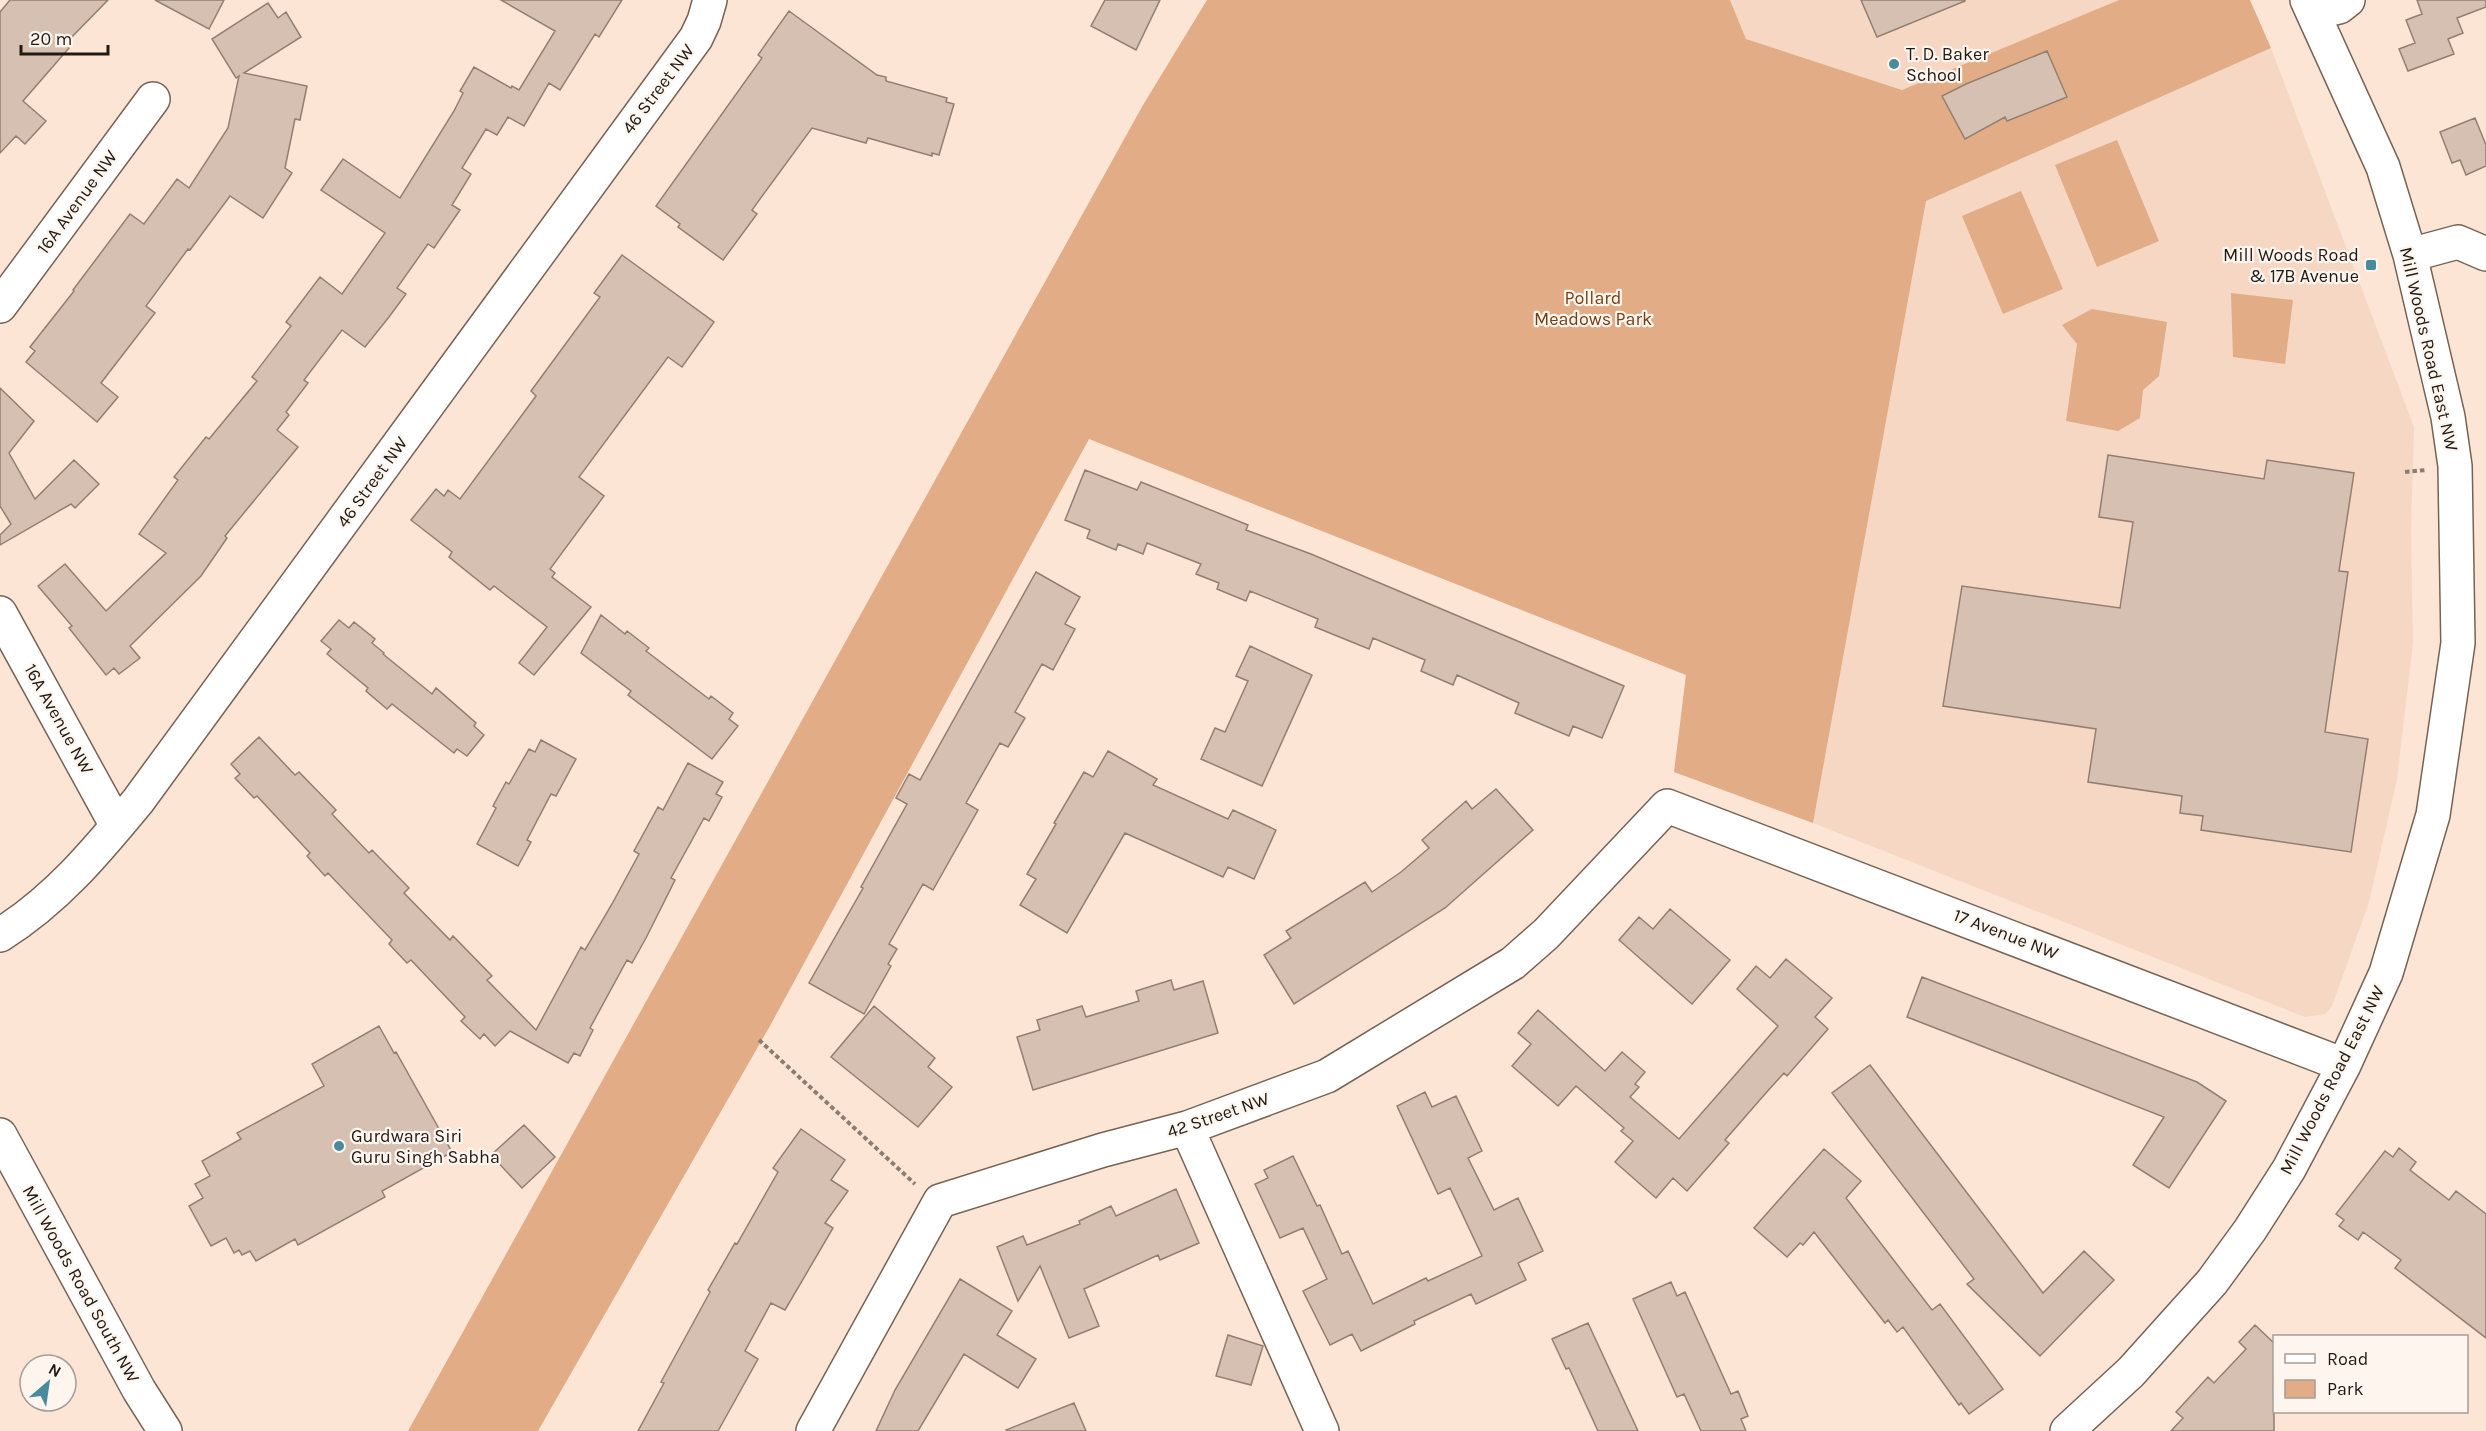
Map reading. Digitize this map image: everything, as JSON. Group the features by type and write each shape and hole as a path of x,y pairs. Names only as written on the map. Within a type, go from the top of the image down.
{"street":[{"name":"46 Street NW","path":"0,935 60,890 100,848 117,826 332,538 582,190 696,38 710,0"},
{"path":"2310,7 2339,7 2348,0"},
{"name":"Mill Woods Road East NW","path":"2067,1431 2132,1372 2212,1282 2250,1230 2289,1169 2344,1065 2386,973 2433,815 2458,643 2455,466 2448,417 2410,255 2383,167 2310,7"},
{"name":"16A Avenue NW","path":"0,306 153,99"},
{"path":"2410,255 2458,243 2486,254"},
{"name":"16A Avenue NW","path":"0,613 117,826"},
{"name":"17 Avenue NW","path":"1667,806 2344,1065"},
{"name":"42 Street NW","path":"813,1431 940,1201 1103,1150 1187,1128 1327,1076 1513,963 1546,934 1667,806"},
{"path":"1187,1128 1322,1431"},
{"name":"Mill Woods Road South NW","path":"0,1135 139,1390 165,1431"}],"path":[{"path":"759,1040 917,1186"}],"shaded area":[{"name":"T. D. Baker School","path":"1730,0 2119,0 1902,90 1746,39"},
{"path":"2271,48 2414,427 2411,529 2413,643 2397,779 2369,902 2332,1006 2325,1014 2305,1017 1813,823 1926,201"}],"green space":[{"name":"Pollard Meadows Park","path":"1207,0 1730,0 1746,39 1902,90 2119,0 2250,0 2271,48 1926,201 1813,823 1674,772 1686,675 1089,439 771,1024 538,1431 408,1431 1143,105"},
{"path":"2117,140 2159,241 2097,267 2055,165"},
{"path":"2021,191 2063,289 2003,314 1962,216"},
{"path":"2231,293 2293,300 2285,364 2233,357"},
{"path":"2092,309 2167,322 2159,376 2143,390 2140,418 2118,431 2066,421 2077,344 2062,325"}],"building":[{"path":"10,0 108,0 65,44 69,48 23,101 46,121 25,144 16,136 0,153 0,12"},
{"path":"155,0 224,0 209,29"},
{"path":"501,0 622,0 599,37 595,34 560,90 549,83 524,126 508,117 497,135 486,129 462,168 471,174 452,205 460,210 434,248 428,244 397,288 406,294 365,347 342,330 304,380 308,383 286,412 289,415 277,430 298,447 225,536 227,538 201,576 130,646 140,658 119,674 114,668 106,675 69,628 72,626 38,586 65,564 106,611 166,553 139,534 178,480 174,477 206,437 209,439 257,381 252,377 291,326 286,322 320,277 342,294 385,233 321,190 343,159 400,198 454,111 463,93 460,91 474,67 511,88 512,86 519,90 555,31"},
{"path":"1105,0 1160,0 1136,50 1091,26"},
{"path":"1861,0 1965,0 1965,1 1877,37"},
{"path":"2417,0 2486,0 2486,7 2457,18 2463,33 2448,39 2454,54 2408,71 2399,49 2415,43 2406,20 2422,14"},
{"path":"268,3 278,18 286,12 301,37 244,73 307,86 300,120 295,119 285,168 292,173 263,218 230,196 190,250 188,249 146,306 155,313 101,383 118,397 97,422 26,362 35,351 30,347 130,214 144,224 177,179 189,188 228,128 239,76 236,78 212,39"},
{"path":"789,11 877,75 886,77 886,81 947,98 946,102 954,104 939,155 932,153 932,156 868,138 866,143 812,128 752,210 757,214 723,260 678,227 680,224 656,206 762,58 758,55"},
{"path":"2047,51 2067,97 2007,121 2005,117 1965,139 1942,96"},
{"path":"2475,118 2486,145 2486,166 2466,175 2460,160 2452,163 2440,132"},
{"path":"622,255 714,322 682,367 668,357 579,477 604,496 550,569 555,573 552,577 591,607 534,675 519,663 547,627 494,586 490,590 449,557 452,552 411,520 436,489 444,496 448,490 460,499 536,396 531,391 600,297 594,293"},
{"path":"0,388 34,421 9,453 35,499 74,460 99,484 75,508 71,504 0,545 0,535 11,524 0,506"},
{"path":"2108,455 2264,479 2267,460 2354,473 2339,571 2348,572 2325,732 2368,739 2351,852 2201,830 2203,816 2180,813 2182,796 2088,782 2096,729 1943,706 1962,586 2120,608 2133,522 2099,517"},
{"path":"1085,470 1137,490 1141,482 1248,525 1246,530 1311,554 1624,686 1602,738 1573,726 1569,736 1515,713 1519,703 1457,675 1453,685 1421,671 1425,660 1373,638 1369,649 1315,627 1318,619 1250,591 1246,601 1217,589 1219,583 1196,574 1201,564 1147,543 1143,554 1118,544 1116,550 1087,538 1090,530 1065,520"},
{"path":"1036,572 1080,597 1065,624 1075,629 1053,670 1042,664 1015,712 1025,718 1008,747 1000,743 966,803 978,810 933,890 923,884 889,944 897,949 888,964 891,966 864,1014 809,983 907,804 896,798 909,774 920,780"},
{"path":"601,615 625,634 627,631 649,648 646,651 709,699 711,696 733,713 729,719 738,726 712,759 628,695 631,691 581,653"},
{"path":"339,620 349,628 354,622 375,639 372,643 383,654 432,694 436,688 476,723 474,726 484,735 467,756 457,749 454,753 392,704 387,709 366,691 368,688 327,654 331,649 321,641"},
{"path":"1250,646 1312,675 1262,786 1201,759 1215,728 1225,732 1248,681 1236,676"},
{"path":"259,737 295,775 299,772 336,810 332,814 369,853 372,850 409,888 404,893 450,940 453,936 492,976 487,980 536,1030 581,947 585,950 612,904 639,854 634,851 658,807 663,810 688,763 723,782 716,794 722,797 709,821 704,818 671,878 675,880 646,938 632,963 627,960 590,1028 593,1030 580,1056 574,1053 568,1063 510,1031 495,1046 484,1034 480,1039 461,1021 465,1017 411,960 407,963 389,944 392,940 328,873 325,876 307,856 310,853 257,796 254,798 235,778 240,774 231,764"},
{"path":"541,740 576,759 556,796 551,794 527,840 531,842 518,866 477,844 496,808 493,806 506,782 509,784 529,749 535,752"},
{"path":"1108,751 1157,779 1153,785 1228,819 1233,810 1276,830 1254,879 1228,867 1223,877 1125,833 1067,933 1020,905 1036,879 1027,874 1056,824 1054,823 1084,772 1093,777"},
{"path":"1496,789 1533,830 1445,908 1294,1004 1264,955 1291,938 1286,931 1365,882 1372,892 1401,872 1429,848 1422,840 1466,801 1472,809"},
{"path":"1670,909 1730,960 1692,1004 1619,940 1639,917 1653,929"},
{"path":"1786,959 1832,998 1815,1017 1828,1029 1787,1076 1784,1073 1765,1094 1725,1140 1729,1143 1687,1191 1673,1178 1656,1198 1615,1162 1633,1141 1621,1131 1624,1128 1576,1086 1558,1106 1512,1066 1531,1044 1518,1033 1538,1010 1605,1071 1622,1052 1645,1072 1635,1084 1639,1087 1630,1097 1679,1139 1778,1026 1737,989 1756,966 1770,978"},
{"path":"1922,977 2197,1082 2226,1101 2169,1188 2133,1165 2164,1117 1907,1017"},
{"path":"1171,980 1174,990 1203,981 1218,1033 1033,1090 1017,1037 1040,1030 1037,1020 1082,1006 1086,1017 1139,1001 1136,991"},
{"path":"874,1006 935,1058 928,1067 952,1087 918,1127 831,1057"},
{"name":"Gurdwara Siri Guru Singh Sabha","path":"379,1026 452,1152 382,1191 385,1197 298,1245 295,1239 256,1261 250,1251 242,1255 239,1250 234,1253 226,1238 211,1246 189,1206 203,1198 195,1184 210,1176 202,1161 241,1139 237,1133 324,1086 312,1064"},
{"path":"1870,1065 2043,1293 2084,1251 2114,1280 2040,1356 1967,1284 1974,1279 1832,1093"},
{"path":"1425,1092 1432,1107 1456,1096 1482,1151 1468,1158 1494,1210 1518,1198 1543,1251 1518,1263 1526,1280 1476,1304 1471,1294 1414,1321 1415,1324 1361,1351 1352,1334 1330,1345 1303,1291 1327,1279 1303,1228 1280,1238 1255,1184 1268,1178 1264,1170 1293,1156 1317,1206 1320,1205 1342,1254 1348,1251 1373,1304 1426,1278 1428,1281 1482,1256 1450,1188 1438,1194 1397,1106"},
{"path":"524,1125 555,1157 522,1188 491,1155"},
{"path":"801,1129 845,1160 831,1180 848,1191 825,1223 833,1228 785,1310 771,1303 745,1351 758,1359 718,1431 638,1431 664,1383 661,1382 710,1292 708,1290 778,1172 773,1168"},
{"path":"2399,1148 2416,1162 2410,1170 2449,1200 2456,1191 2486,1214 2486,1338 2395,1268 2401,1260 2363,1232 2358,1240 2339,1226 2344,1220 2336,1214 2385,1151 2393,1157"},
{"path":"1824,1149 1861,1181 1846,1198 1932,1310 1940,1304 2003,1389 1969,1414 1961,1403 1959,1405 1903,1327 1897,1332 1888,1320 1885,1323 1814,1232 1803,1245 1800,1243 1787,1257 1754,1228"},
{"path":"1176,1189 1199,1243 1160,1260 1158,1255 1084,1289 1099,1326 1069,1338 1040,1266 1018,1301 997,1247 1023,1236 1027,1245 1080,1224 1079,1221 1111,1206 1116,1216"},
{"path":"960,1279 1012,1311 997,1335 1036,1359 1018,1388 964,1354 918,1431 876,1431 895,1390"},
{"path":"1671,1282 1677,1296 1685,1292 1731,1394 1738,1391 1748,1416 1741,1419 1746,1431 1701,1431 1684,1394 1677,1397 1633,1299"},
{"path":"1588,1323 1638,1431 1598,1431 1569,1368 1566,1369 1552,1339"},
{"path":"2255,1325 2273,1342 2274,1431 2171,1431 2183,1418 2176,1412 2208,1377 2214,1383 2246,1349 2239,1342"},
{"path":"1228,1335 1263,1346 1251,1385 1216,1376"},
{"path":"1074,1403 1086,1431 1006,1430"}],"place":[{"name":"T. D. Baker School","path":"1894,64"},
{"name":"Mill Woods Road & 17B Avenue","path":"2371,265"},
{"name":"Gurdwara Siri Guru Singh Sabha","path":"339,1146"}]}
